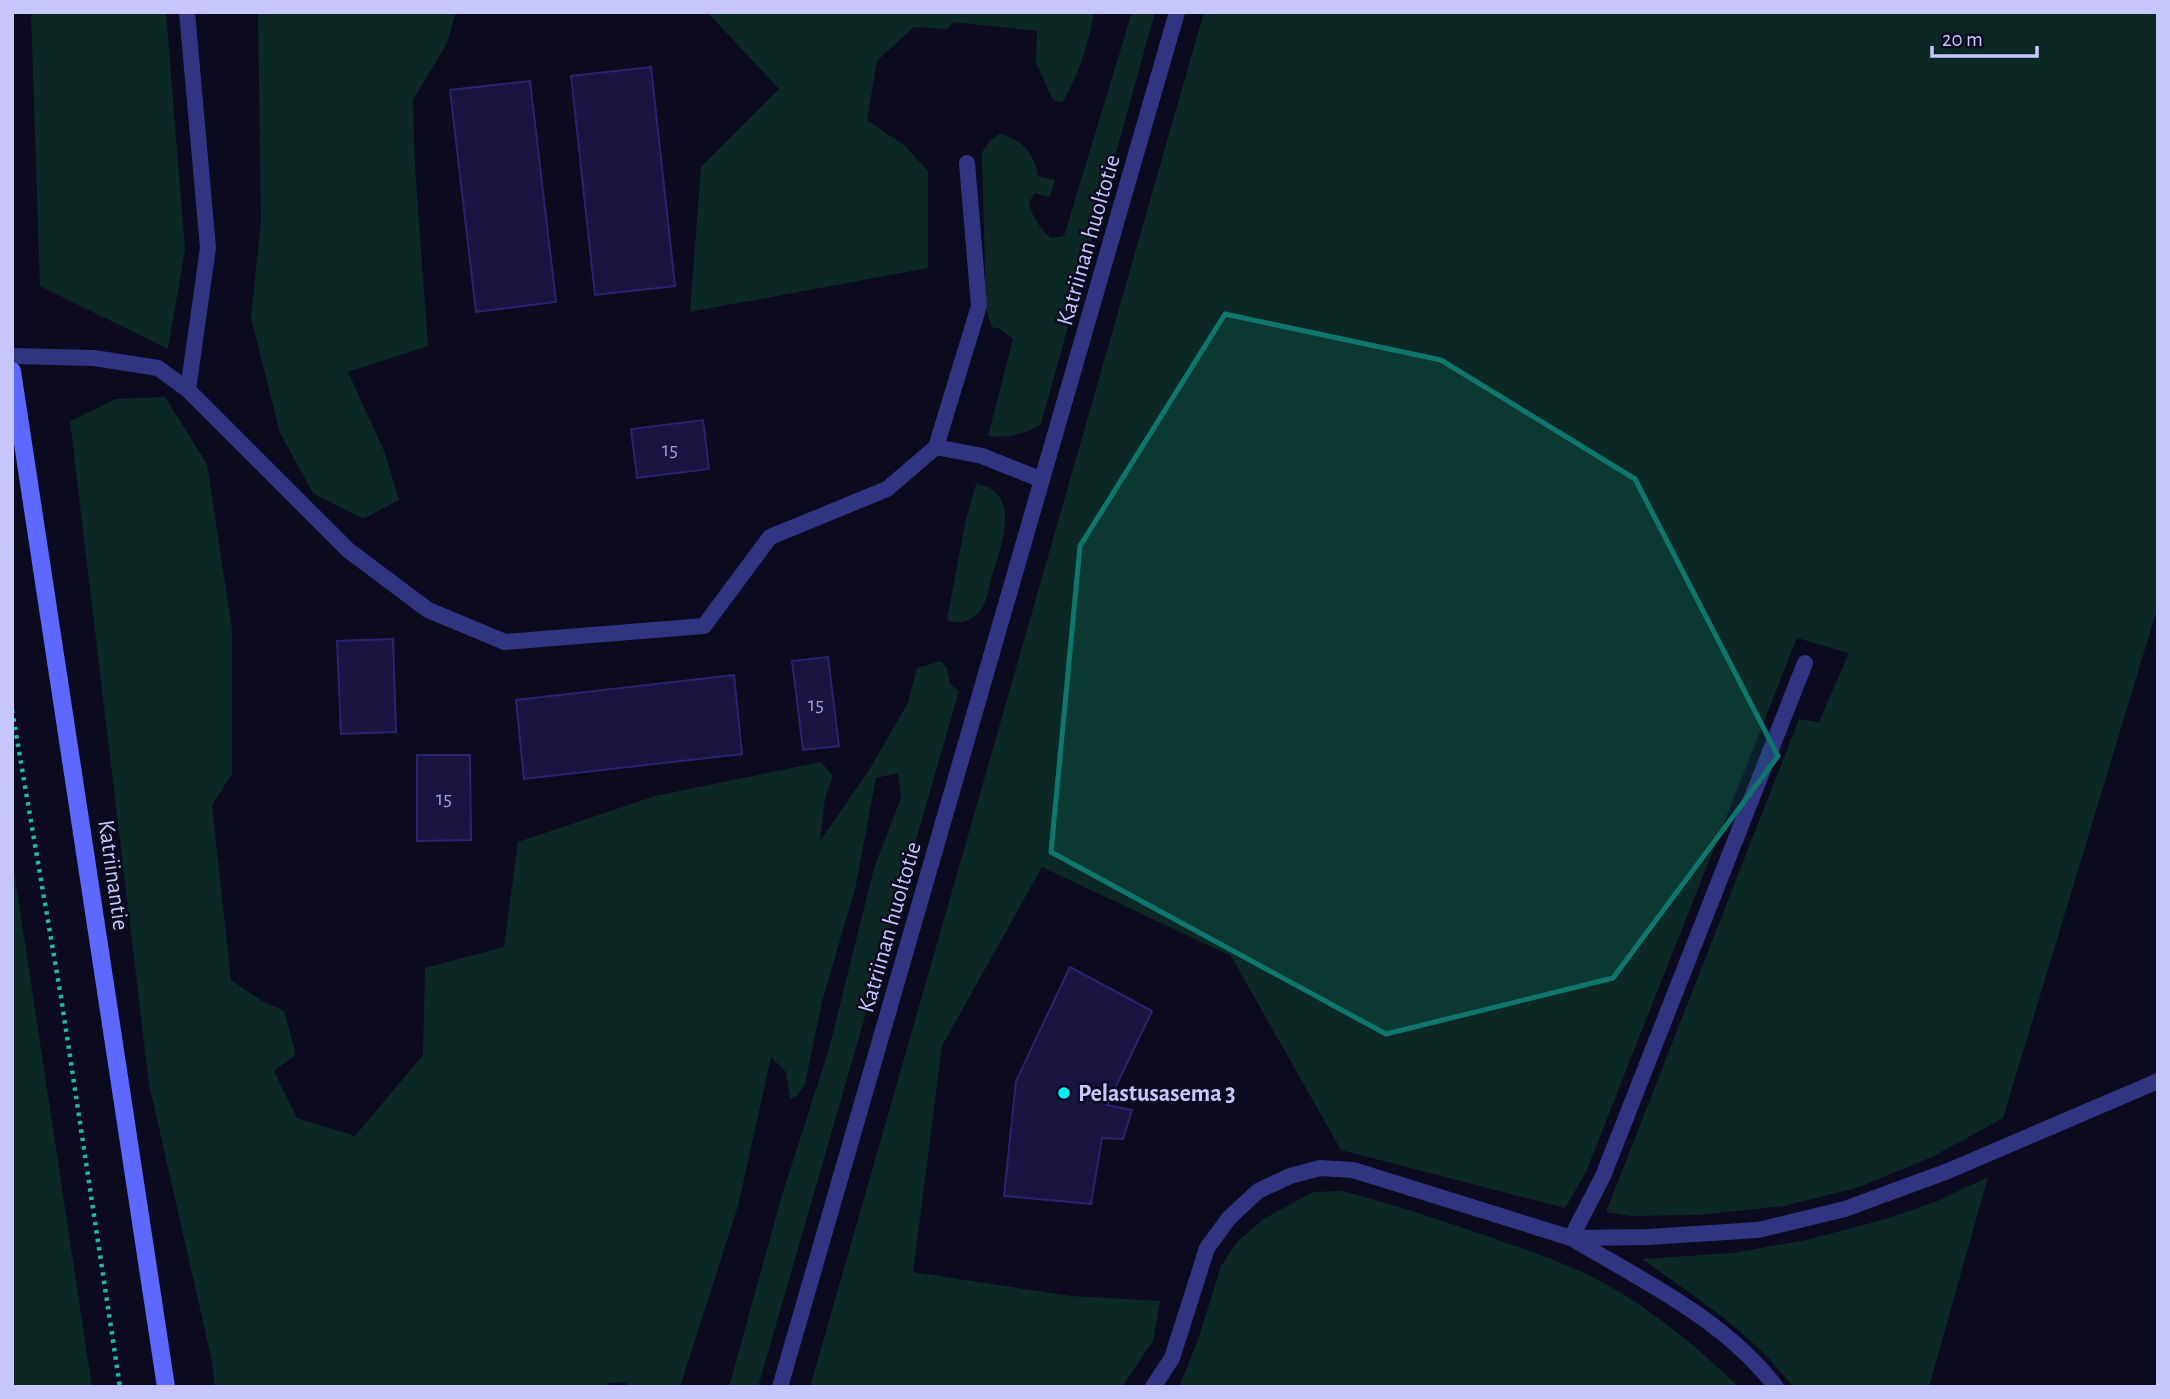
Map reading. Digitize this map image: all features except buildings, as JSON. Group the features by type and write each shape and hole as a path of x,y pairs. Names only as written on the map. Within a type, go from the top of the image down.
{"main road":[{"name":"Katriinantie","path":"12,371 166,1387"}],"lane":[{"path":"187,12 208,248 188,390"},
{"name":"Katriinan huoltotie","path":"780,1387 1177,12"},
{"path":"12,356 94,358 158,368 188,390 348,550 428,610 505,642 704,626 770,537 887,489 936,447 979,306 967,163"},
{"path":"936,447 982,456 1042,480"},
{"path":"1571,1238 1602,1176 1805,663"},
{"path":"1571,1238 1648,1237 1758,1230 1845,1209 1948,1171 2158,1081"},
{"path":"1153,1387 1172,1358 1207,1248 1229,1218 1258,1191 1290,1176 1320,1168 1353,1170 1571,1238 1702,1315 1764,1371 1776,1387"}],"path":[{"path":"12,710 61,997 120,1387"}],"highlighted area":[{"path":"1225,314 1441,360 1635,479 1778,756 1613,978 1386,1034 1051,852 1080,546"}],"green space":[{"path":"31,12 166,12 185,250 168,349 40,286"},
{"path":"258,12 456,12 447,43 413,100 428,346 348,372 385,453 399,500 363,519 313,493 280,433 251,318 261,221"},
{"path":"707,12 1094,12 1082,59 1062,103 1053,100 1036,63 1037,31 954,22 947,29 914,27 877,61 867,120 905,146 928,171 928,268 690,312 701,167 779,89"},
{"path":"1132,12 1155,12 1041,424 1015,435 988,436 1013,339 1000,329 992,327 986,309 982,152 999,134 1014,139 1026,149 1034,161 1038,176 1055,180 1050,197 1035,193 1029,202 1032,213 1040,227 1051,238 1064,236"},
{"path":"1204,12 2158,12 2158,606 2003,1118 1932,1157 1856,1188 1784,1206 1698,1215 1630,1216 1606,1212 1799,719 1819,722 1849,653 1797,638 1586,1172 1565,1208 1341,1150 1231,956 1042,867 942,1046 913,1272 1071,1296 1160,1301 1153,1341 1122,1387 810,1387"},
{"path":"165,397 207,464 232,629 232,774 212,805 231,980 262,1001 284,1011 295,1051 294,1056 274,1071 297,1118 355,1136 423,1055 425,968 504,947 518,842 655,796 821,762 833,776 825,798 820,841 869,770 908,703 917,668 941,661 947,668 950,684 959,691 758,1387 729,1387 782,1195 829,1049 874,868 901,798 898,773 876,778 856,885 822,1002 805,1084 797,1096 790,1099 786,1072 771,1057 738,1206 680,1387 630,1387 624,1382 608,1383 610,1387 215,1387 212,1361 149,1084 70,421 116,399"},
{"path":"976,484 989,488 999,496 1004,506 1004,530 982,608 969,620 956,622 947,620 965,524"},
{"path":"12,857 92,1387 12,1387"},
{"path":"1988,1177 1929,1387 1793,1387 1742,1333 1642,1259 1732,1253 1806,1240 1886,1219 1935,1202"},
{"path":"1342,1191 1472,1231 1590,1276 1669,1326 1739,1387 1179,1387 1198,1340 1221,1266 1237,1242 1262,1220 1313,1192"}],"place":[{"name":"Pelastusasema 3","path":"1064,1093"}]}
